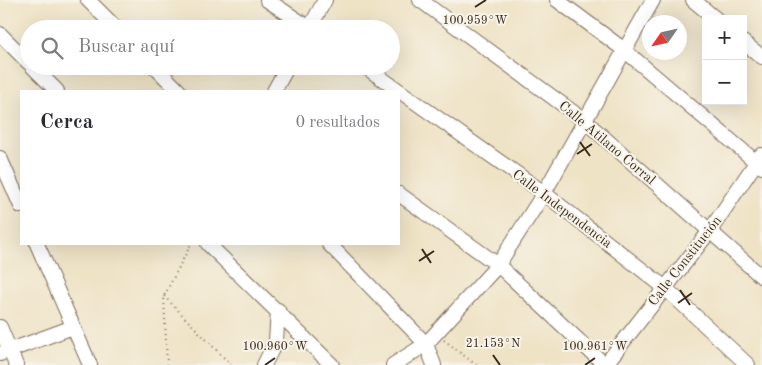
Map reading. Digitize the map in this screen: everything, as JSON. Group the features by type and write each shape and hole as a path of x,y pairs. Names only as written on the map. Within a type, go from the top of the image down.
{"street":[{"path":"88,0 108,20"},
{"path":"267,0 298,20"},
{"path":"314,20 325,0"},
{"name":"Calle Atilano Corral","path":"420,0 585,121 762,278"},
{"path":"557,0 623,49 760,161"},
{"path":"392,365 431,338 498,265 544,193 623,49 653,0"},
{"path":"693,0 711,15"},
{"path":"0,34 20,54"},
{"path":"747,45 762,57"},
{"path":"41,75 56,90"},
{"path":"163,75 178,90"},
{"path":"275,90 283,75"},
{"name":"Calle Independencia","path":"377,75 398,90"},
{"name":"Calle Independencia","path":"400,91 544,193 664,287 748,365"},
{"path":"0,158 5,181 20,204"},
{"name":"Calle Constitución","path":"605,365 664,287 709,232 760,161"},
{"path":"400,195 498,265 605,365"},
{"path":"38,245 90,365"},
{"path":"209,245 278,310 332,365"},
{"path":"330,245 431,338 434,365"},
{"path":"264,365 276,341 278,310"},
{"path":"0,327 5,352 16,365"},
{"path":"5,352 73,327"}],"path":[{"path":"167,365 164,296 190,245"},
{"path":"164,296 231,365"},
{"path":"431,338 476,365"}]}
